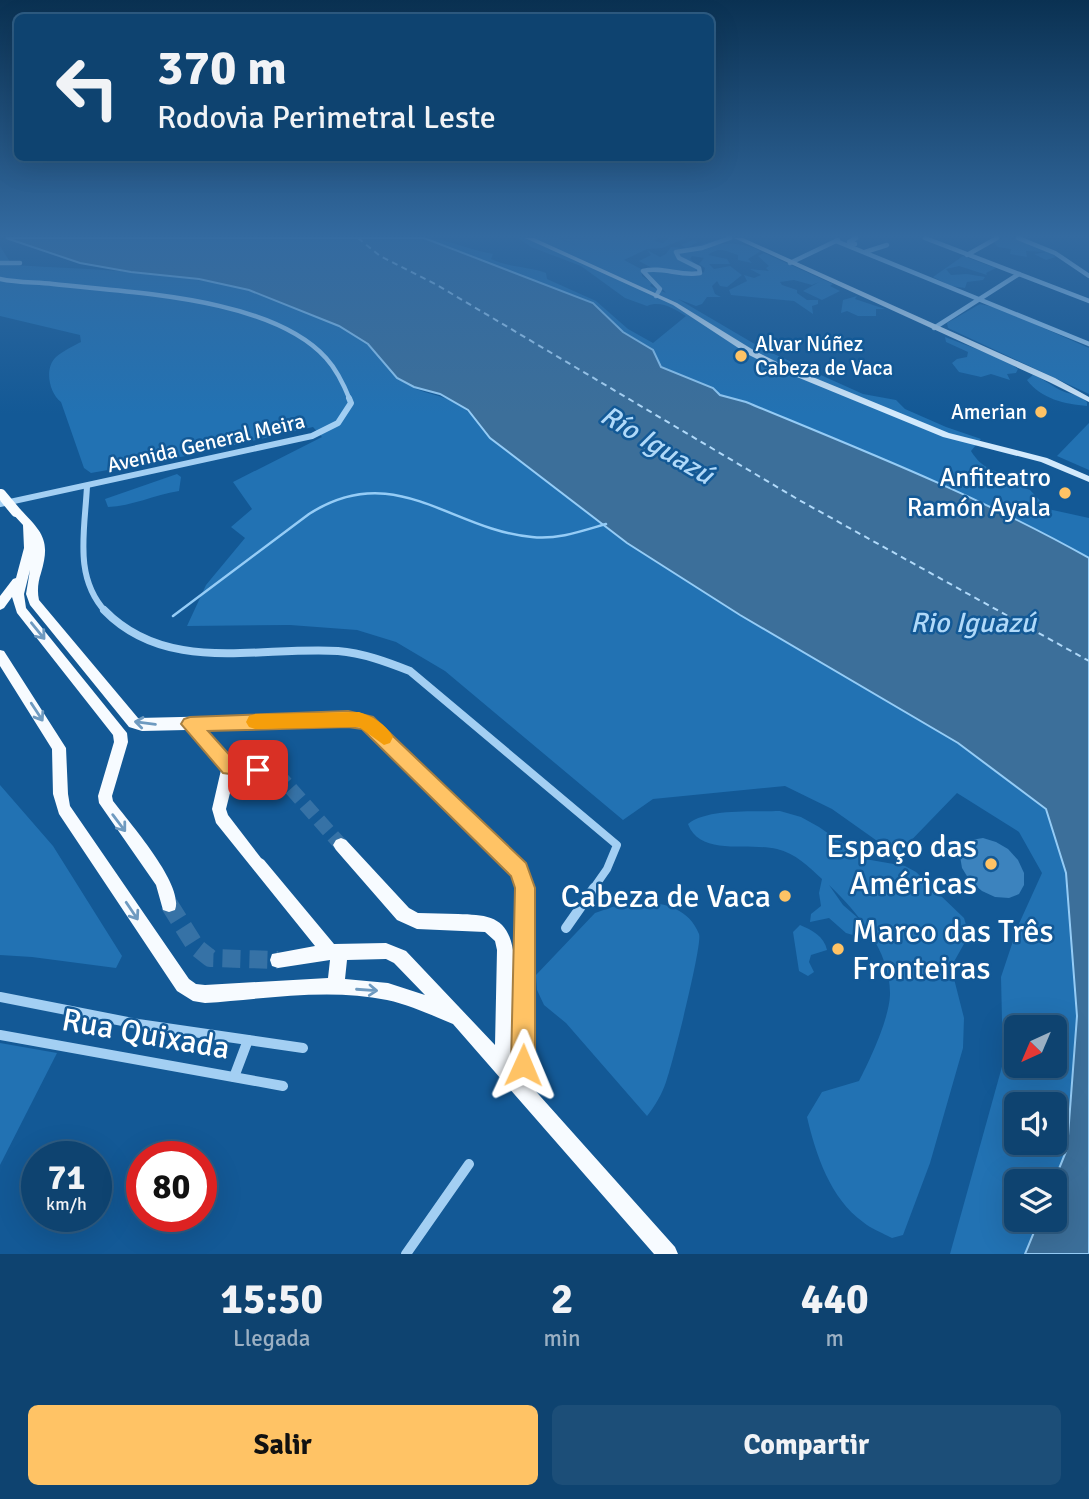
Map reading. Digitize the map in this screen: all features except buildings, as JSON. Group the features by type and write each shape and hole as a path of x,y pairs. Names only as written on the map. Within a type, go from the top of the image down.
{"highway":[{"path":"0,494 38,536 41,547 30,593 34,602 134,723 142,726 348,719 367,722 519,870 525,888 523,1090"},
{"path":"28,524 28,560 21,576 16,600 21,610 120,733 121,742 105,796 106,803 163,881 169,904"},
{"path":"0,605 21,576"},
{"path":"0,654 59,748 59,797 64,809 183,985 193,992 205,994 335,988 378,990 409,998 459,1018"},
{"path":"190,724 229,768"},
{"path":"229,768 239,766 277,773"},
{"path":"229,768 219,809 221,818 335,952 335,988"},
{"path":"341,845 403,914 417,921 482,923 492,925 499,932 504,940 505,950 504,1070"},
{"path":"278,960 335,952 386,951 400,957 459,1018 668,1254"}],"main road":[{"path":"657,297 675,304 752,353 778,366 946,435 1045,460 1089,479"},
{"path":"864,297 1052,380 1089,400"}],"street":[{"name":"Avenida General Meira","path":"0,504 326,431 338,424 351,403 345,386 335,368 304,339 245,314 159,297"},
{"path":"974,297 1089,344"},
{"path":"934,328 984,297"},
{"path":"87,486 85,577 102,608 130,633 175,650 330,650 387,661 411,671 617,845 607,869 566,928"},
{"path":"0,997 126,1022 303,1048"},
{"name":"Rua Quixada","path":"0,1035 283,1086"},
{"path":"234,1077 247,1040"},
{"path":"406,1254 469,1164"}],"shaded area":[{"path":"0,297 269,297 327,319 367,343 399,379 463,407 483,430 627,543 740,615 958,743 1046,809 1066,873 1077,1016 1067,1149 1067,1092 1004,1092 1004,1155 1065,1155 1059,1169 1004,1169 1004,1232 1034,1232 1025,1254 950,1254 1003,1063 1001,977 1018,926 1042,873 1019,832 957,793 897,855 832,809 785,786 653,799 623,820 445,671 396,642 357,630 290,625 187,626 206,585 245,538 231,527 252,509 233,482 322,437 313,427 186,456 91,473 84,468 61,402 53,393 49,374 56,357 81,342 80,335 0,316"},
{"path":"576,297 586,297 596,301 628,329 653,343 686,316 667,306 647,306 623,297 721,297 707,297 702,304 696,306 678,299 765,350 863,394 896,400 905,409 981,439 971,451 984,466 1015,476 1011,483 1030,490 1048,509 1089,518 1089,558 962,494 746,402 720,395 713,388 661,367 650,347 623,332 593,303"},
{"path":"747,297 802,297 807,300 818,300 818,304 812,306 813,314 794,301"},
{"path":"857,297 855,299 885,309 876,309 876,316 858,316 847,311 841,313 843,300"},
{"path":"980,304 998,308 1089,348 1089,394 948,328 947,323"},
{"path":"945,337 1008,361 1018,369 1016,373 1007,374 1010,380 991,374 981,377 959,372 952,363 967,357 968,352 946,342"},
{"path":"1033,375 1060,390 1080,397 1087,402 1087,406 1062,402 1039,392 1027,380"},
{"path":"1089,423 1089,470 1057,456"},
{"path":"177,474 181,477 179,491 108,507 105,499"},
{"path":"0,785 53,846 122,956 116,968 0,955"},
{"path":"780,811 801,817 819,827 865,859 905,866 916,872 964,918 969,935 951,967 964,1018 963,1048 930,1163 903,1235 892,1238 873,1229 851,1212 842,1201 820,1161 807,1117 822,1092 859,1081 873,1051 883,1027 890,995 889,979 879,949 871,934 851,908 829,885 843,905 858,918 863,938 846,933 829,918 810,922 811,914 821,906 819,893 822,879 796,857 766,847 714,845 694,834 688,824 707,815 719,813"},
{"path":"642,902 676,909 695,925 699,934 692,981 669,1071 660,1095 647,1116 566,1023 544,1005 537,990 536,975 595,913 618,905"},
{"path":"800,925 820,937 827,950 811,955 809,962 814,972 808,976 799,971 793,932"},
{"path":"0,1043 57,1053 0,1165"}],"water":[{"name":"Rio Iguazú","path":"265,297 576,297 593,303 623,332 653,350 661,367 713,388 720,395 746,402 920,475 1005,514 1089,558 1089,1254 1025,1254 1034,1232 1067,1232 1067,1169 1059,1169 1065,1155 1067,1155 1077,1016 1066,873 1046,809 958,743 740,615 627,543 490,438 468,410 440,394 414,387 397,378 368,344 339,326"}],"waterway":[{"path":"173,616 309,514 340,499 369,493 396,495 503,532 541,538 579,532 606,524"}],"ferry route":[{"path":"456,297 799,500 1089,661"}],"tunnel":[{"path":"277,773 341,845"},
{"path":"169,904 196,947 210,958 278,960"}],"slow traffic":[{"path":"255,722 359,720 367,722 384,737"}],"place":[{"name":"Alvar Núñez Cabeza de Vaca","path":"741,356"},
{"name":"Amerian","path":"1041,412"},
{"name":"Anfiteatro Ramón Ayala","path":"1065,493"},
{"name":"Espaço das Américas","path":"991,864"},
{"name":"Cabeza de Vaca","path":"785,896"},
{"name":"Marco das Três Fronteiras","path":"838,949"}],"route":[{"path":"258,770 239,766 229,768 190,724 348,719 367,722 519,870 525,888 523,1065"}],"water label":[{"name":"Río Iguazú","path":"657,445"}]}
